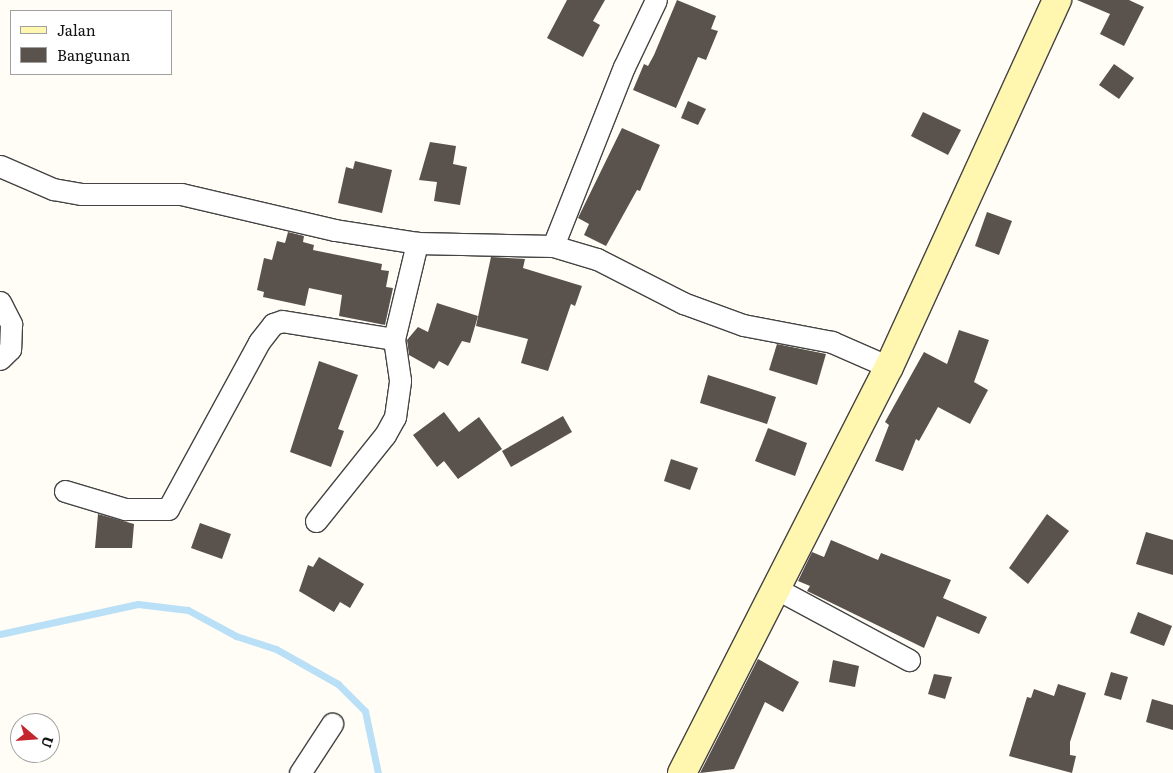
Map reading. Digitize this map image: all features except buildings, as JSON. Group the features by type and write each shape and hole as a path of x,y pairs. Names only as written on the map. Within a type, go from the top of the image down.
{"street":[{"path":"553,246 624,67 656,0"},
{"path":"682,773 889,367 1057,0"},
{"path":"0,166 53,189 81,194 181,194 335,230 417,243 553,246 597,259 683,303 743,325 832,342 889,367"},
{"path":"316,520 381,441 395,416 400,380 394,339 417,243"},
{"path":"0,302 11,324 10,348 0,359"},
{"path":"65,491 125,509 168,509 259,342 273,324 282,320 394,339"},
{"path":"777,588 910,660"},
{"path":"300,773 332,724"}],"waterway":[{"path":"0,634 138,604 188,610 236,636 276,649 338,684 365,711 378,773"}]}
